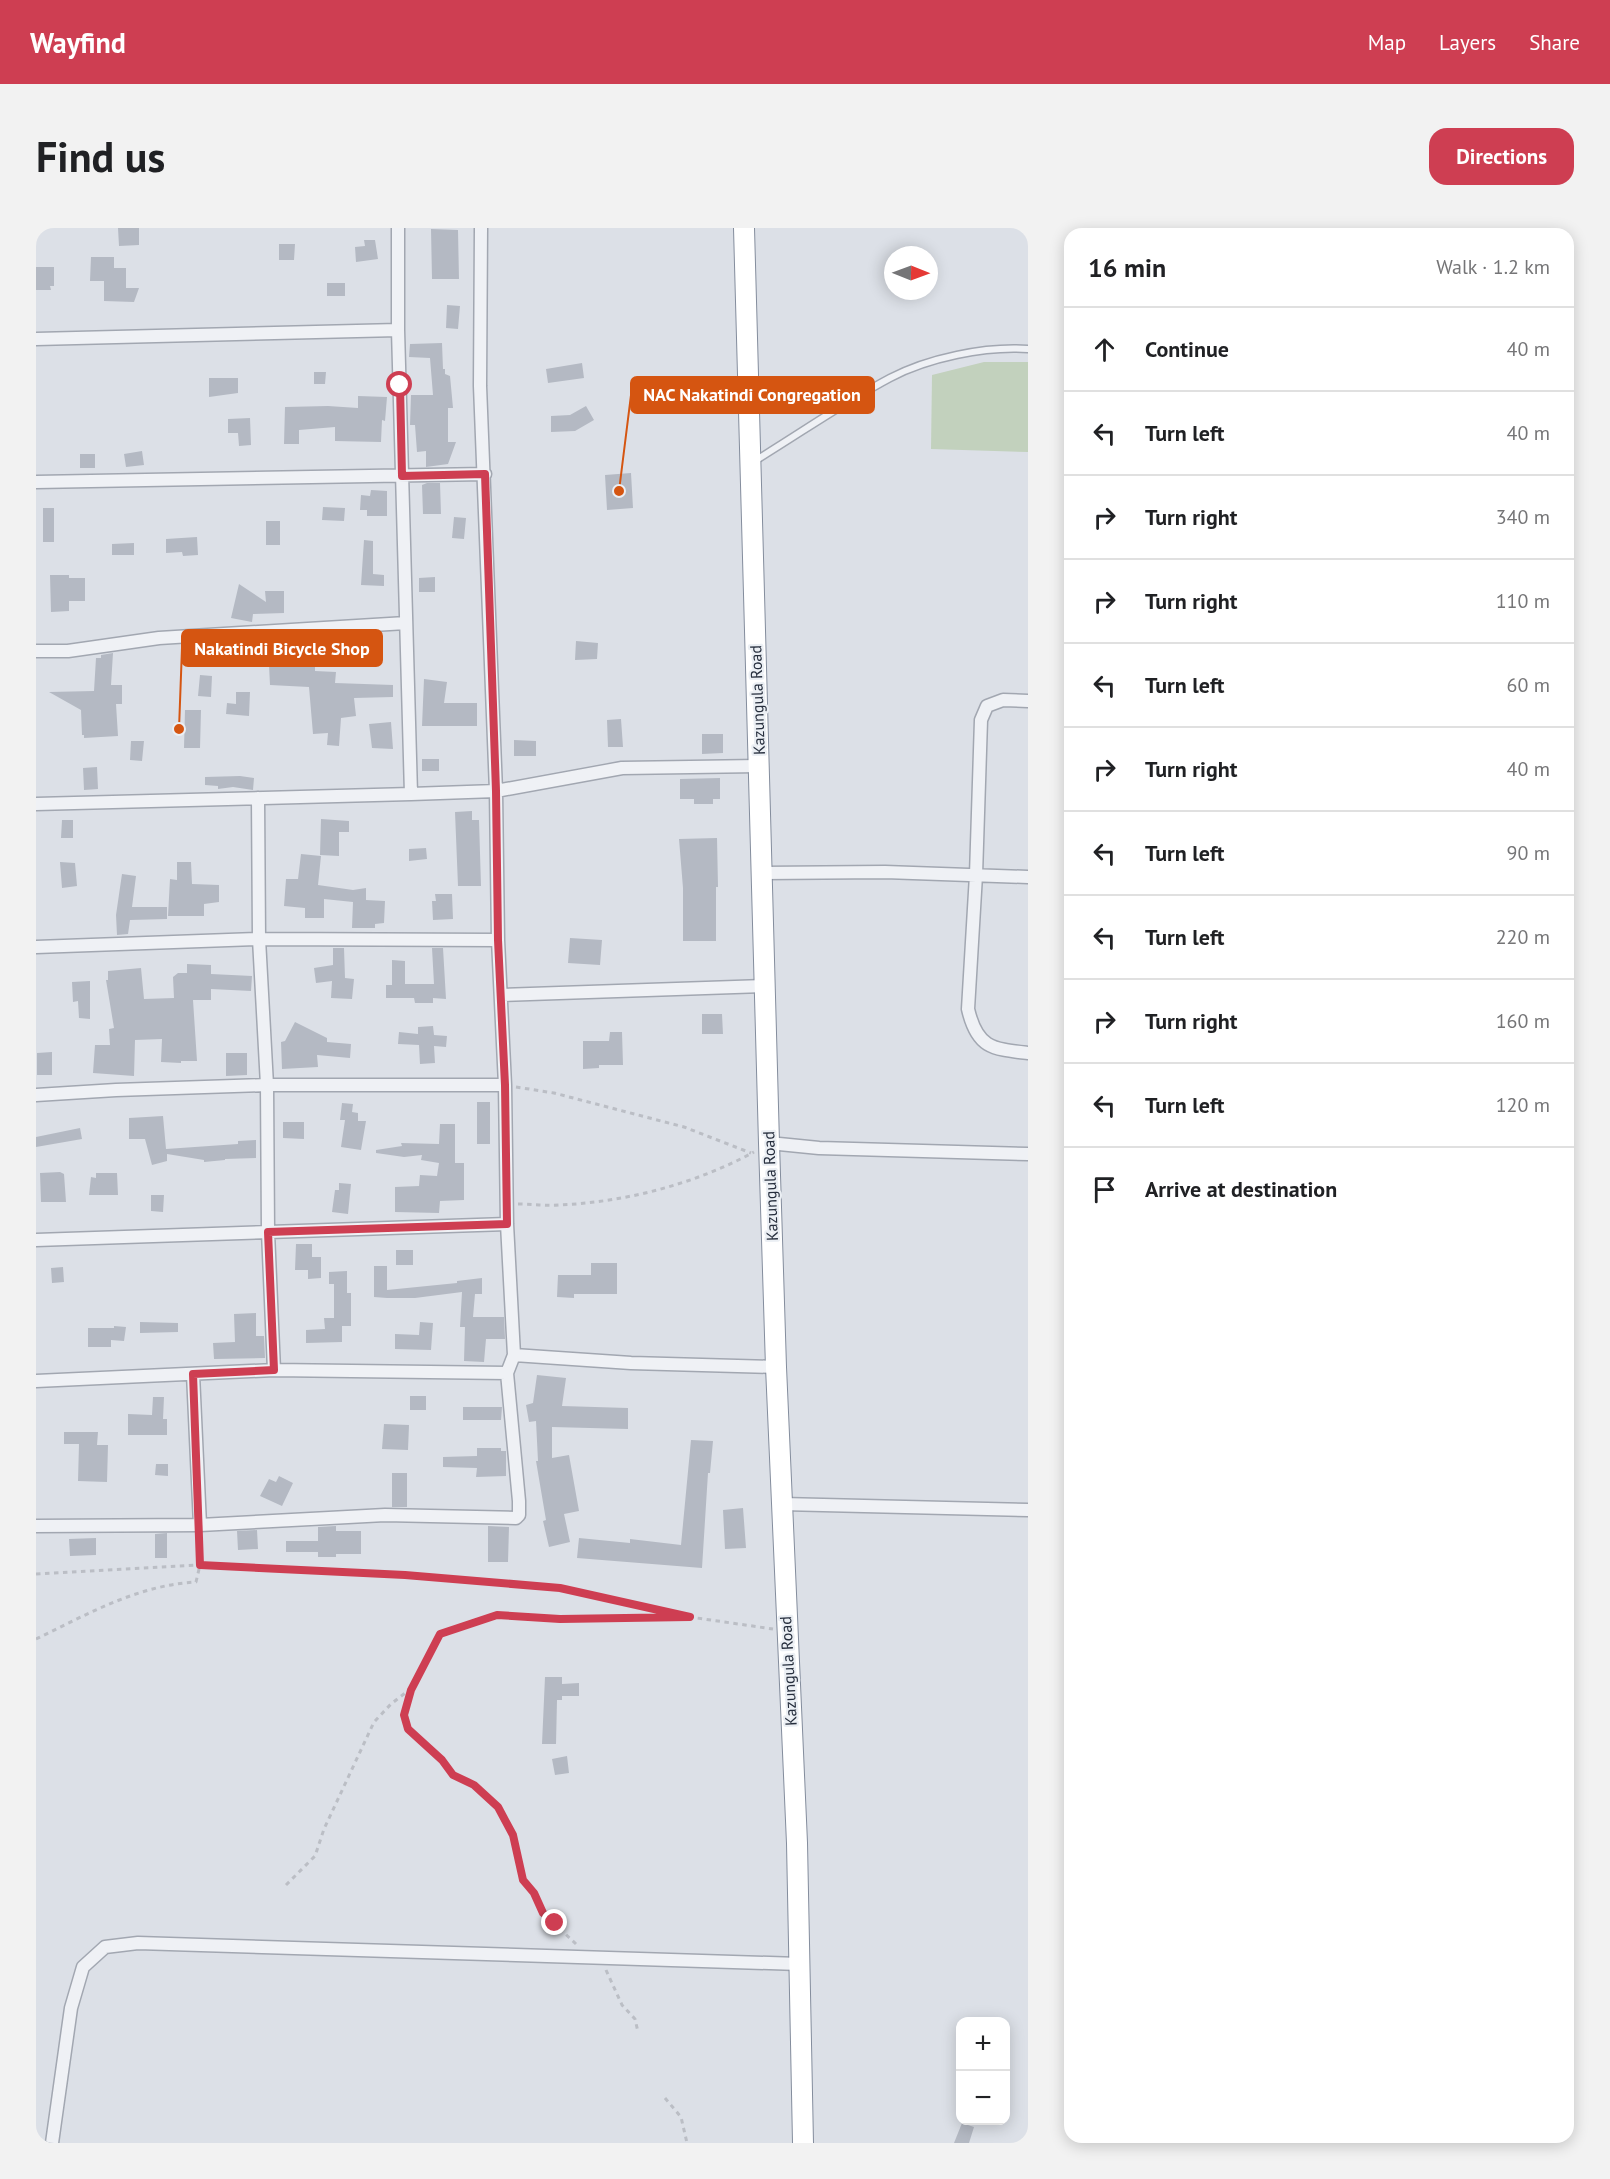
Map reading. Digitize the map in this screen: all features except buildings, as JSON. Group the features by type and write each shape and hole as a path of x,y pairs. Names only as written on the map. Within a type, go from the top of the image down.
{"highway":[{"name":"Kazungula Road","path":"744,228 749,464 766,986 760,1148 776,1367 797,1843 803,2143"}],"street":[{"path":"398,228 398,330 411,794"},
{"path":"36,1526 200,1525 385,1515 516,1518 519,1515 507,1374 514,1355 507,1224 496,791 480,386 481,228"},
{"path":"36,339 398,330"},
{"path":"36,482 485,474"},
{"path":"36,651 68,651 159,638 406,623"},
{"path":"1028,701 1004,700 987,706 981,720 976,875 968,1009 972,1027 983,1042 998,1050 1028,1053"},
{"path":"36,804 496,791 622,768 759,766"},
{"path":"258,798 259,939 267,1085 268,1232 274,1370"},
{"path":"763,873 885,872 1028,877"},
{"path":"36,947 259,939 498,940"},
{"path":"501,995 766,986"},
{"path":"36,1095 267,1085 505,1085"},
{"path":"760,1148 1028,1154"},
{"path":"36,1240 507,1224"},
{"path":"514,1355 631,1363 776,1367"},
{"path":"36,1381 274,1370 507,1374"},
{"path":"193,1374 200,1525"},
{"path":"782,1504 1028,1510"},
{"path":"52,2143 72,2008 83,1967 105,1947 138,1943 799,1964"}],"lane":[{"path":"749,464 892,377 933,362 974,352 1028,349"}],"path":[{"path":"505,1085 546,1091 760,1148"},
{"path":"508,1205 556,1205 622,1197 698,1178 760,1148"},
{"path":"36,1639 132,1593 174,1583 196,1581 200,1565 200,1525"},
{"path":"36,1574 200,1565 405,1575 560,1588 690,1617 786,1630"},
{"path":"638,2032 635,2019 622,2005 604,1967 543,1913 534,1893 523,1880 513,1835 498,1807 474,1785 453,1775 442,1760 408,1729 404,1715 411,1690 440,1634 497,1615 560,1619 690,1617"},
{"path":"286,1886 315,1856 324,1829 374,1722 391,1704 411,1690"},
{"path":"665,2098 681,2117 687,2143"}],"green space":[{"path":"984,362 1028,362 1028,452 931,449 932,375"}],"place":[{"name":"NAC Nakatindi Congregation","path":"619,491"},
{"name":"Nakatindi Bicycle Shop","path":"179,729"}],"route":[{"path":"400,385 402,476 485,474 496,791 498,940 505,1085 507,1224 268,1232 274,1370 193,1374 200,1565 405,1575 560,1588 690,1617 560,1619 497,1615 440,1634 411,1690 404,1715 408,1729 442,1760 453,1775 474,1785 498,1807 513,1835 523,1880 534,1893 543,1913 555,1923"}]}
